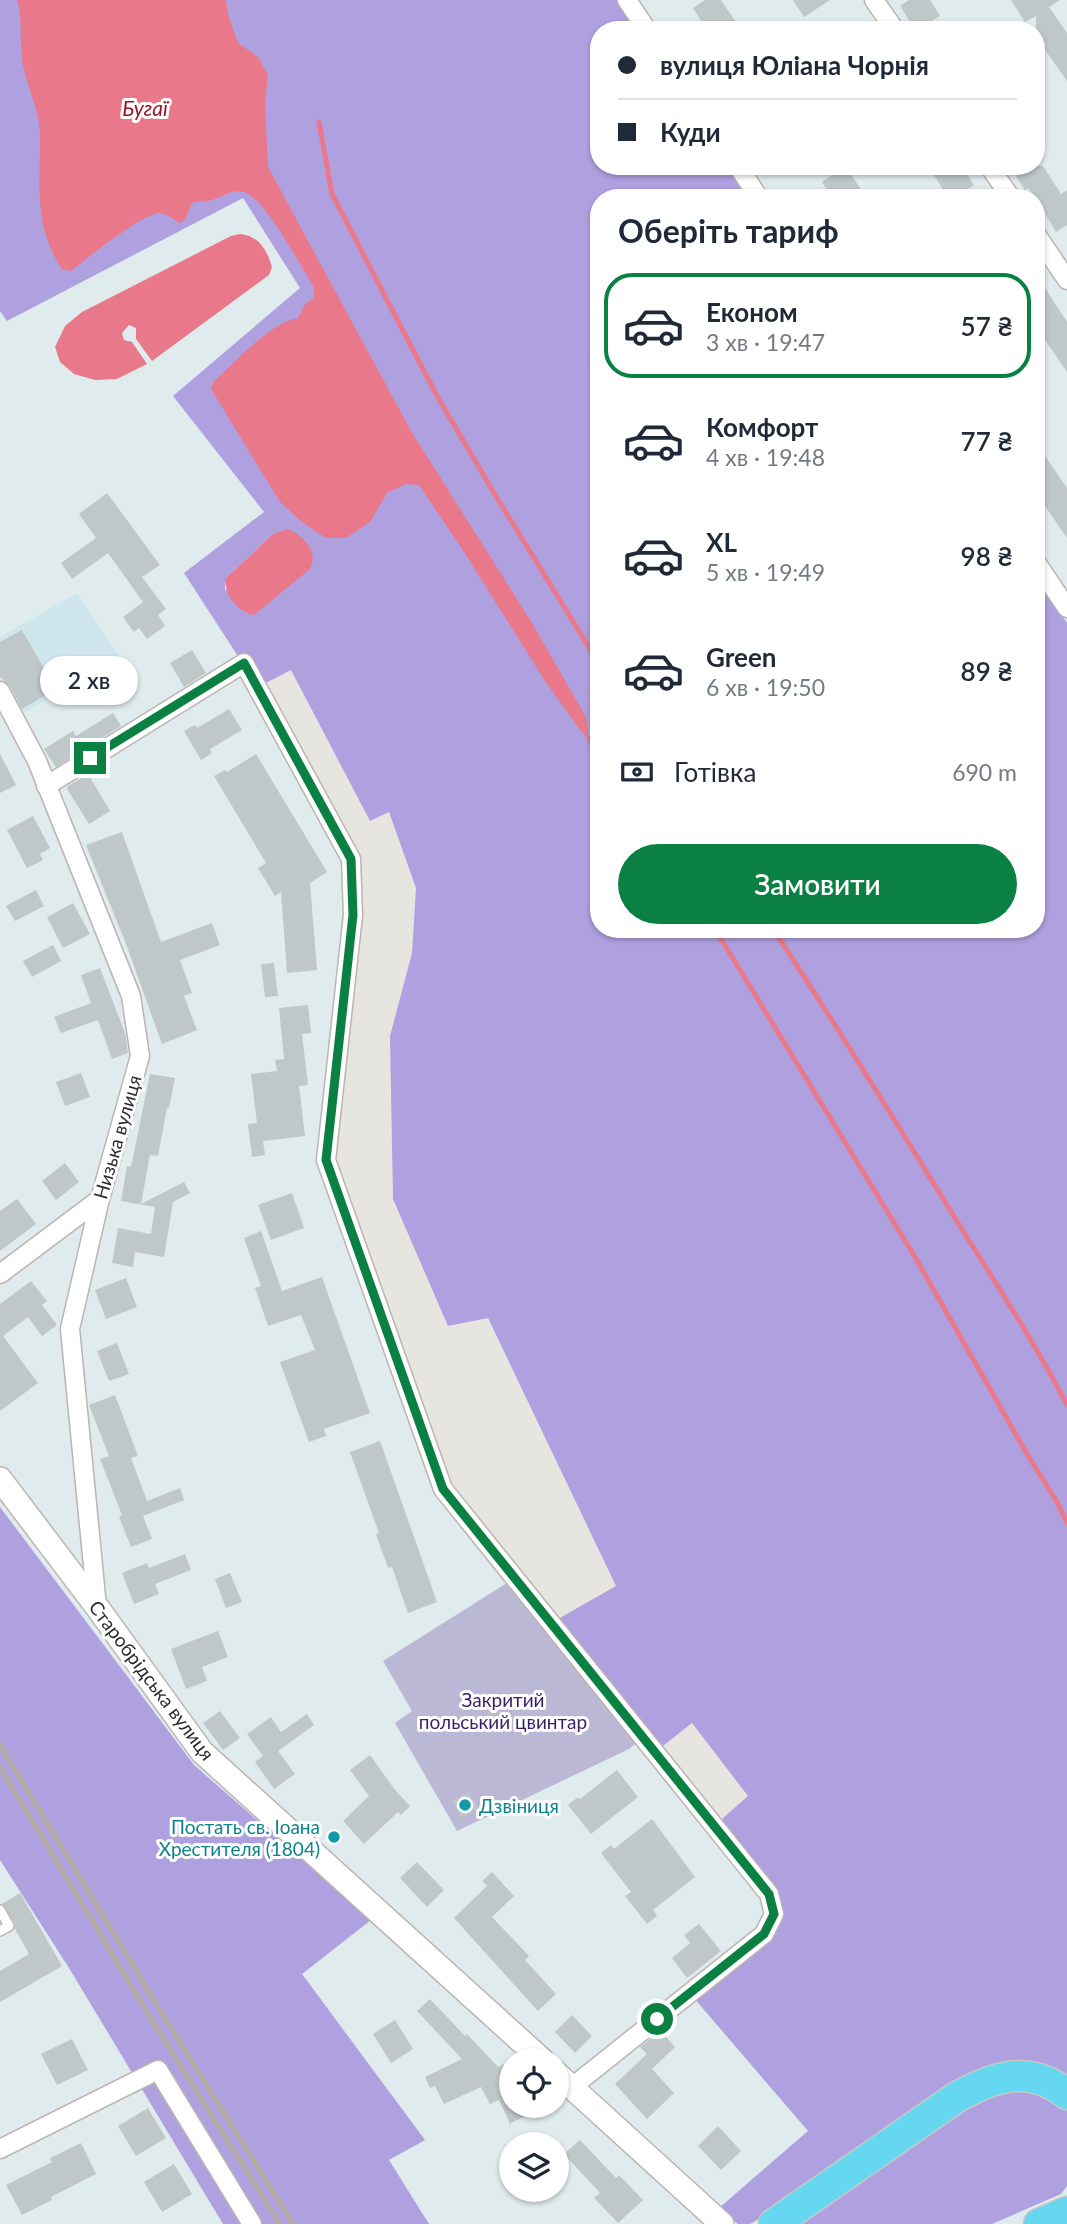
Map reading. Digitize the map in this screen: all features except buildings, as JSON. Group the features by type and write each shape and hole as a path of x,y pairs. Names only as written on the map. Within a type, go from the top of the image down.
{"highway":[{"path":"774,2224 957,2097 981,2084 995,2078 1021,2075 1046,2082 1067,2094"},
{"path":"1039,2224 1067,2213"}],"street":[{"path":"627,0 641,21"},
{"path":"874,0 889,21"},
{"path":"1051,257 1067,247"},
{"path":"1045,248 1067,280"},
{"path":"1045,575 1067,608"},
{"path":"46,786 244,663 351,859 353,915 326,1160 443,1489 769,1894 774,1914 764,1934 569,2076"},
{"name":"Низька вулиця","path":"0,691 37,761 131,996 140,1056 100,1199 70,1329 97,1607"},
{"path":"0,1274 100,1199"},
{"name":"Старобрідська вулиця","path":"0,1479 202,1752 529,2048"},
{"path":"0,2149 158,2070 252,2224"},
{"path":"569,2085 722,2224"}],"lane":[{"path":"0,1910 9,1926 0,1931"}],"shaded area":[{"path":"0,0 621,0 635,21 590,21 590,175 735,175 743,189 590,189 590,938 1045,938 1045,590 1067,623 1067,2079 1036,2068 750,2224 738,2224 719,2208 808,2131 693,1997 774,1914 714,1826 748,1796 692,1723 654,1753 551,1623 616,1586 488,1318 448,1326 393,1199 390,1036 412,953 416,888 389,812 370,821 291,670 258,687 184,573 264,512 173,396 300,288 243,198 7,321 0,311","holes":["273,534 225,591 225,579"]},
{"path":"77,593 120,657 21,714 0,677 0,637"},
{"path":"291,669 370,821 389,811 416,888 412,953 390,1036 487,1318 616,1586 551,1623 443,1489 326,1160 351,859 258,687"},
{"path":"0,1507 194,1765 371,1920 302,1974 425,2140 389,2160 429,2224 223,2224 69,1968 0,1860"},
{"path":"692,1723 748,1796 714,1826 654,1753"},
{"path":"1009,2087 1042,2091 1067,2108 1067,2186 1061,2194 992,2224 791,2224 962,2104"}],"green space":[{"name":"Закритий польський цвинтар","path":"513,1579 641,1739 629,1749 457,1831 395,1723 412,1711 383,1661"}],"water":[{"name":"Бугаї","path":"17,0 226,0 238,43 258,57 268,75 265,104 268,167 411,431 532,623 586,717 589,739 545,681 419,485 406,484 387,493 370,522 346,538 326,538 303,523 280,502 211,389 214,381 253,344 275,328 298,318 305,304 314,298 314,287 292,250 272,219 253,197 234,191 212,200 192,203 185,220 179,223 162,213 150,216 114,238 71,271 62,269 52,252 42,219 39,186 40,133 22,61"},
{"path":"240,234 257,241 265,250 272,267 269,275 152,361 136,339 136,328 129,325 122,333 124,340 132,342 147,364 117,379 95,380 74,374 60,362 55,347 65,326 82,312 231,236"},
{"path":"288,529 299,536 311,550 313,556 310,569 254,615 237,607 227,592 225,579 273,534"}],"waterway":[{"path":"319,122 332,194 437,396 590,649"},
{"path":"720,938 915,1257 1067,1523"},
{"path":"779,938 1013,1310 1067,1405"}],"railway":[{"path":"0,1745 293,2224"},
{"path":"0,1767 153,2022 280,2224"}],"place":[{"name":"Дзвіниця","path":"465,1805"},
{"name":"Постать св. Іоана Хрестителя (1804)","path":"334,1837"}],"route":[{"path":"90,758 244,663 351,859 353,915 326,1160 443,1489 769,1894 774,1914 764,1934 657,2019"}]}
